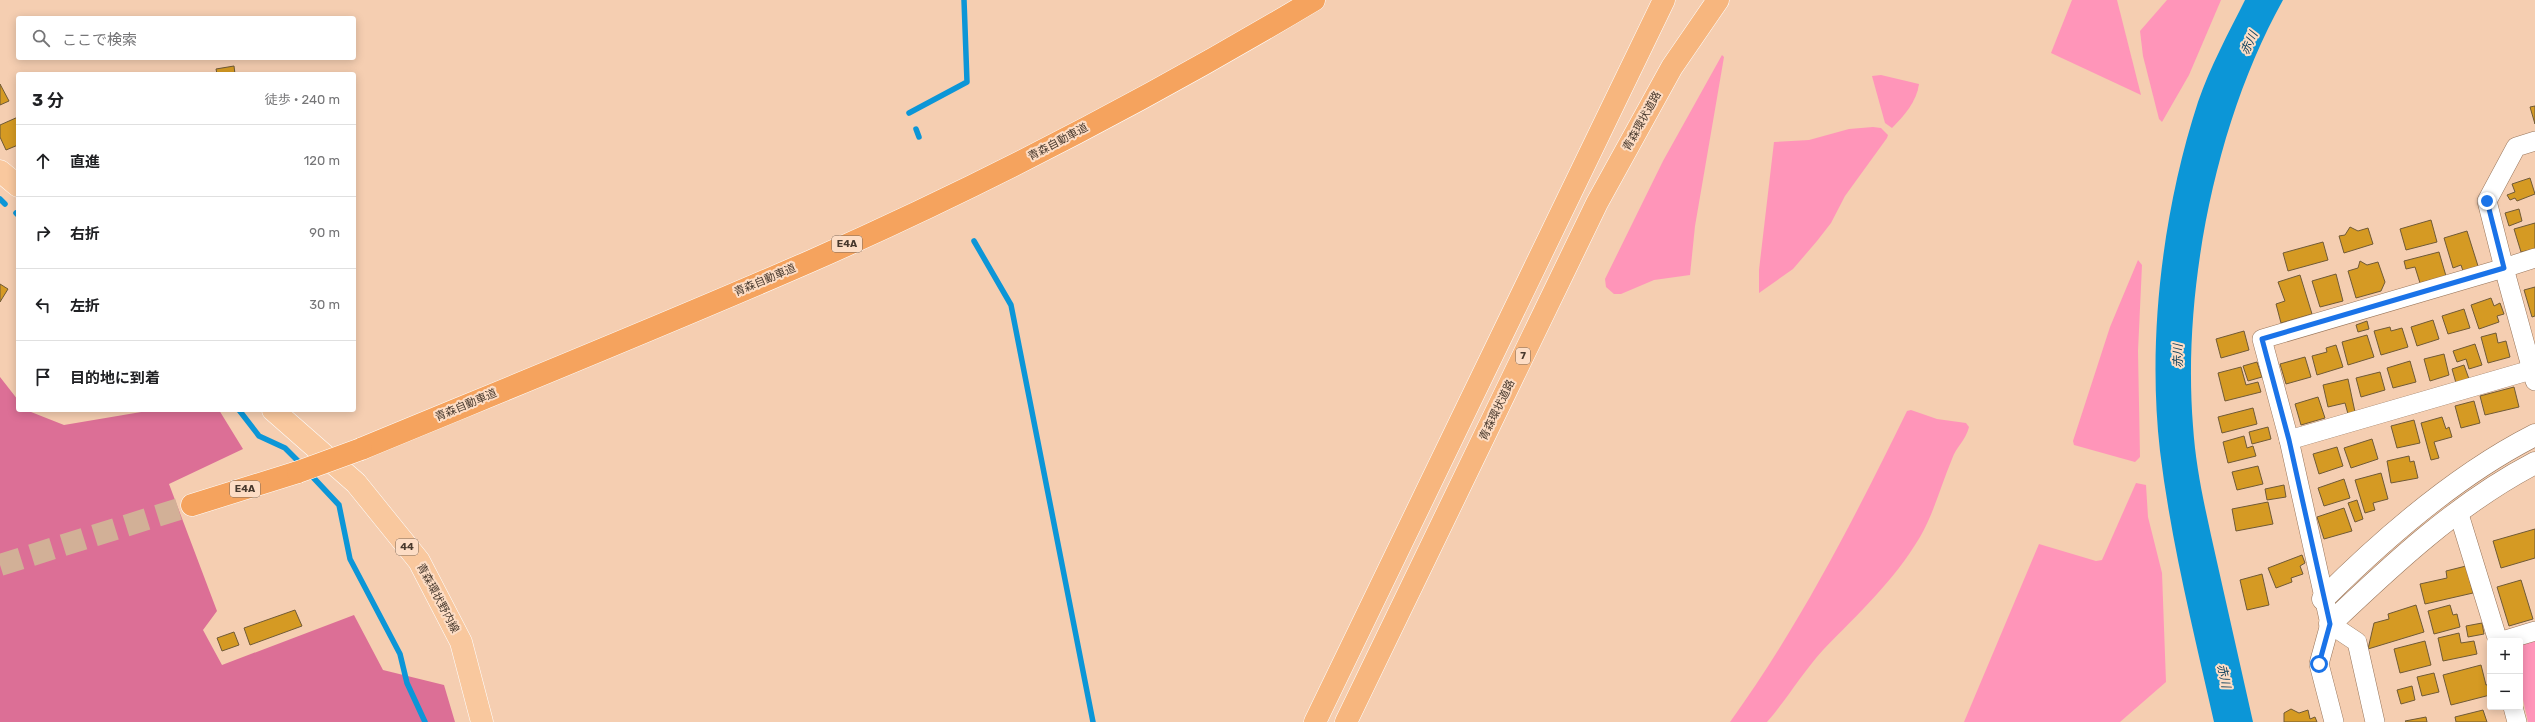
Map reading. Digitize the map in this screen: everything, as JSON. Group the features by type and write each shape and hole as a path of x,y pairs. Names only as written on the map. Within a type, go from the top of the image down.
{"highway":[{"name":"青森自動車道","path":"192,505 298,472 361,449 819,257 1031,156 1240,44 1314,0"},
{"path":"1315,722 1664,0"},
{"name":"青森環状道路","path":"1346,722 1597,203 1672,67 1718,0"}],"main road":[{"path":"0,171 16,184"},
{"name":"青森環状野内線","path":"275,412 356,483 419,561 461,642 482,722"}],"street":[{"path":"2289,440 2533,376 2487,201 2516,147 2535,141"},
{"path":"2334,722 2319,664 2330,624 2323,599 2289,440 2262,339 2535,258"},
{"path":"2323,599 2358,563 2448,490 2511,447 2535,435"},
{"path":"2330,624 2371,585 2458,511 2535,463"},
{"path":"2458,511 2497,638"},
{"path":"2330,624 2357,642 2375,722"},
{"path":"2512,638 2535,631"},
{"path":"2514,710 2517,722"}],"shaded area":[{"path":"2072,0 2117,0 2141,95 2051,53"},
{"path":"2167,0 2221,0 2189,75 2162,122 2159,119 2143,56 2140,31"},
{"path":"1722,55 1724,57 1695,226 1690,275 1654,280 1621,294 1614,294 1606,287 1605,279 1663,161"},
{"path":"1881,75 1919,84 1913,102 1892,128 1885,123 1872,76"},
{"path":"1873,127 1881,128 1888,135 1887,138 1845,196 1831,223 1793,269 1759,293 1759,270 1774,142 1809,140 1849,129"},
{"path":"2138,260 2142,265 2138,351 2140,457 2135,462 2074,445 2073,441 2110,327"},
{"path":"0,377 16,397 16,412 31,412 64,425 141,412 220,412 243,449 169,484 217,611 203,630 222,665 354,615 383,670 444,685 455,722 0,722"},
{"path":"1911,410 1937,419 1966,423 1969,427 1966,436 1954,455 1933,509 1920,537 1910,553 1887,583 1816,658 1767,722 1730,722 1780,648 1803,609 1867,492 1907,411"},
{"path":"2136,483 2146,485 2148,517 2162,573 2166,682 2120,722 1964,722 2039,544 2096,561 2102,560"},
{"path":"2535,641 2535,722 2528,722 2523,700 2523,644"}],"water":[{"name":"赤川","path":"2245,0 2283,0 2259,47 2239,98 2222,151 2209,207 2199,263 2193,319 2191,373 2194,443 2199,477 2209,528 2253,722 2214,722 2170,519 2160,451 2156,408 2157,319 2167,230 2175,186 2186,143 2198,102 2208,76"}],"building":[{"path":"234,66 235,72 217,72 216,69"},
{"path":"0,84 9,101 0,105"},
{"path":"2535,106 2535,124 2530,107"},
{"path":"16,118 16,146 6,150 0,137 0,125"},
{"path":"2530,178 2535,194 2517,201 2515,198 2510,200 2507,195 2515,192 2512,184"},
{"path":"2519,209 2522,221 2509,226 2505,213"},
{"path":"2431,220 2437,242 2406,250 2400,229"},
{"path":"2535,223 2535,249 2521,252 2514,229"},
{"path":"2350,227 2358,231 2368,228 2373,244 2344,253 2339,236 2345,235"},
{"path":"2467,231 2478,266 2463,271 2461,265 2453,268 2444,238"},
{"path":"2323,242 2328,260 2288,271 2283,253"},
{"path":"2439,252 2446,276 2420,283 2415,267 2406,269 2404,261"},
{"path":"2360,261 2367,265 2378,262 2385,282 2381,291 2356,298 2348,271 2358,268"},
{"path":"2336,274 2343,301 2320,307 2312,281"},
{"path":"2300,275 2312,314 2281,323 2276,304 2285,301 2278,282"},
{"path":"0,284 8,289 0,302"},
{"path":"2535,287 2535,316 2532,317 2524,290"},
{"path":"2491,298 2494,306 2500,303 2504,314 2497,316 2499,322 2479,329 2471,305"},
{"path":"2464,309 2470,328 2448,334 2442,316"},
{"path":"2433,320 2439,339 2417,346 2411,327"},
{"path":"2367,321 2369,329 2358,332 2356,325"},
{"path":"2390,327 2391,331 2402,328 2408,347 2381,355 2374,331"},
{"path":"2244,331 2249,350 2221,358 2216,339"},
{"path":"2496,333 2498,343 2506,341 2510,357 2488,363 2481,337"},
{"path":"2367,335 2374,357 2348,365 2342,342"},
{"path":"2475,344 2482,365 2469,369 2466,359 2457,362 2453,351"},
{"path":"2336,345 2343,367 2317,375 2312,356 2327,352 2326,348"},
{"path":"2444,354 2449,375 2430,381 2424,359"},
{"path":"2305,357 2311,377 2286,384 2280,364"},
{"path":"2410,361 2416,382 2393,388 2387,368"},
{"path":"2257,362 2262,377 2248,381 2243,366"},
{"path":"2464,365 2469,379 2456,383 2452,369"},
{"path":"2241,367 2246,385 2258,382 2261,392 2225,401 2218,373"},
{"path":"2380,372 2385,390 2361,397 2356,378"},
{"path":"2348,379 2355,412 2348,414 2345,403 2328,407 2323,385"},
{"path":"2514,387 2519,407 2485,415 2480,396"},
{"path":"2318,397 2325,418 2301,425 2295,404"},
{"path":"2474,401 2480,423 2461,428 2455,406"},
{"path":"2253,408 2257,424 2222,433 2218,417"},
{"path":"2442,417 2446,429 2449,427 2452,437 2434,442 2439,458 2431,460 2421,423"},
{"path":"2414,420 2420,443 2397,448 2391,426"},
{"path":"2268,427 2271,439 2252,444 2249,432"},
{"path":"2244,436 2247,448 2253,446 2256,456 2228,463 2223,442"},
{"path":"2372,439 2378,459 2351,468 2344,448"},
{"path":"2337,447 2343,466 2319,474 2313,454"},
{"path":"2409,456 2410,462 2414,461 2418,478 2391,483 2387,461"},
{"path":"2258,466 2263,484 2237,490 2232,472"},
{"path":"2381,473 2388,499 2373,503 2375,510 2365,513 2355,480"},
{"path":"2344,479 2350,498 2324,506 2318,488"},
{"path":"2284,485 2286,497 2267,500 2265,489"},
{"path":"2357,500 2363,519 2355,522 2348,503"},
{"path":"2268,502 2273,524 2236,531 2232,509"},
{"path":"2344,508 2352,531 2324,539 2317,517"},
{"path":"2535,529 2535,558 2501,568 2493,541"},
{"path":"2302,555 2305,563 2300,566 2303,574 2291,578 2292,582 2276,588 2268,568"},
{"path":"2466,566 2473,593 2425,604 2420,584 2447,578 2446,571"},
{"path":"2262,574 2269,605 2247,610 2240,580"},
{"path":"2521,580 2533,619 2509,626 2497,587"},
{"path":"2416,605 2424,632 2368,649 2374,623 2389,619 2388,614"},
{"path":"2450,605 2453,615 2457,614 2460,627 2434,634 2428,611"},
{"path":"295,610 302,626 250,645 244,628"},
{"path":"2482,623 2484,634 2468,637 2466,626"},
{"path":"234,632 239,645 222,651 217,638"},
{"path":"2459,633 2461,643 2474,641 2477,654 2443,661 2438,638"},
{"path":"2425,641 2431,665 2400,673 2394,649"},
{"path":"2481,665 2487,685 2487,696 2451,705 2443,675"},
{"path":"2434,673 2439,692 2422,696 2417,677"},
{"path":"2412,686 2415,700 2401,704 2397,690"},
{"path":"2291,709 2299,713 2308,710 2310,719 2315,717 2317,722 2284,722 2284,713"},
{"path":"2483,710 2487,722 2456,722 2455,717"},
{"path":"2426,717 2427,722 2405,721"}],"waterway":[{"path":"909,113 967,82 964,0"},
{"path":"916,129 919,137"},
{"path":"0,199 5,204"},
{"path":"974,241 1011,305 1093,722"},
{"path":"241,412 259,436 285,448 302,465"},
{"path":"309,473 339,505 350,559 400,654 407,683 425,722"}],"tunnel":[{"path":"0,565 192,505"}],"route":[{"path":"2319,664 2330,624 2323,599 2289,440 2262,339 2401,296 2504,268 2487,201"}]}
